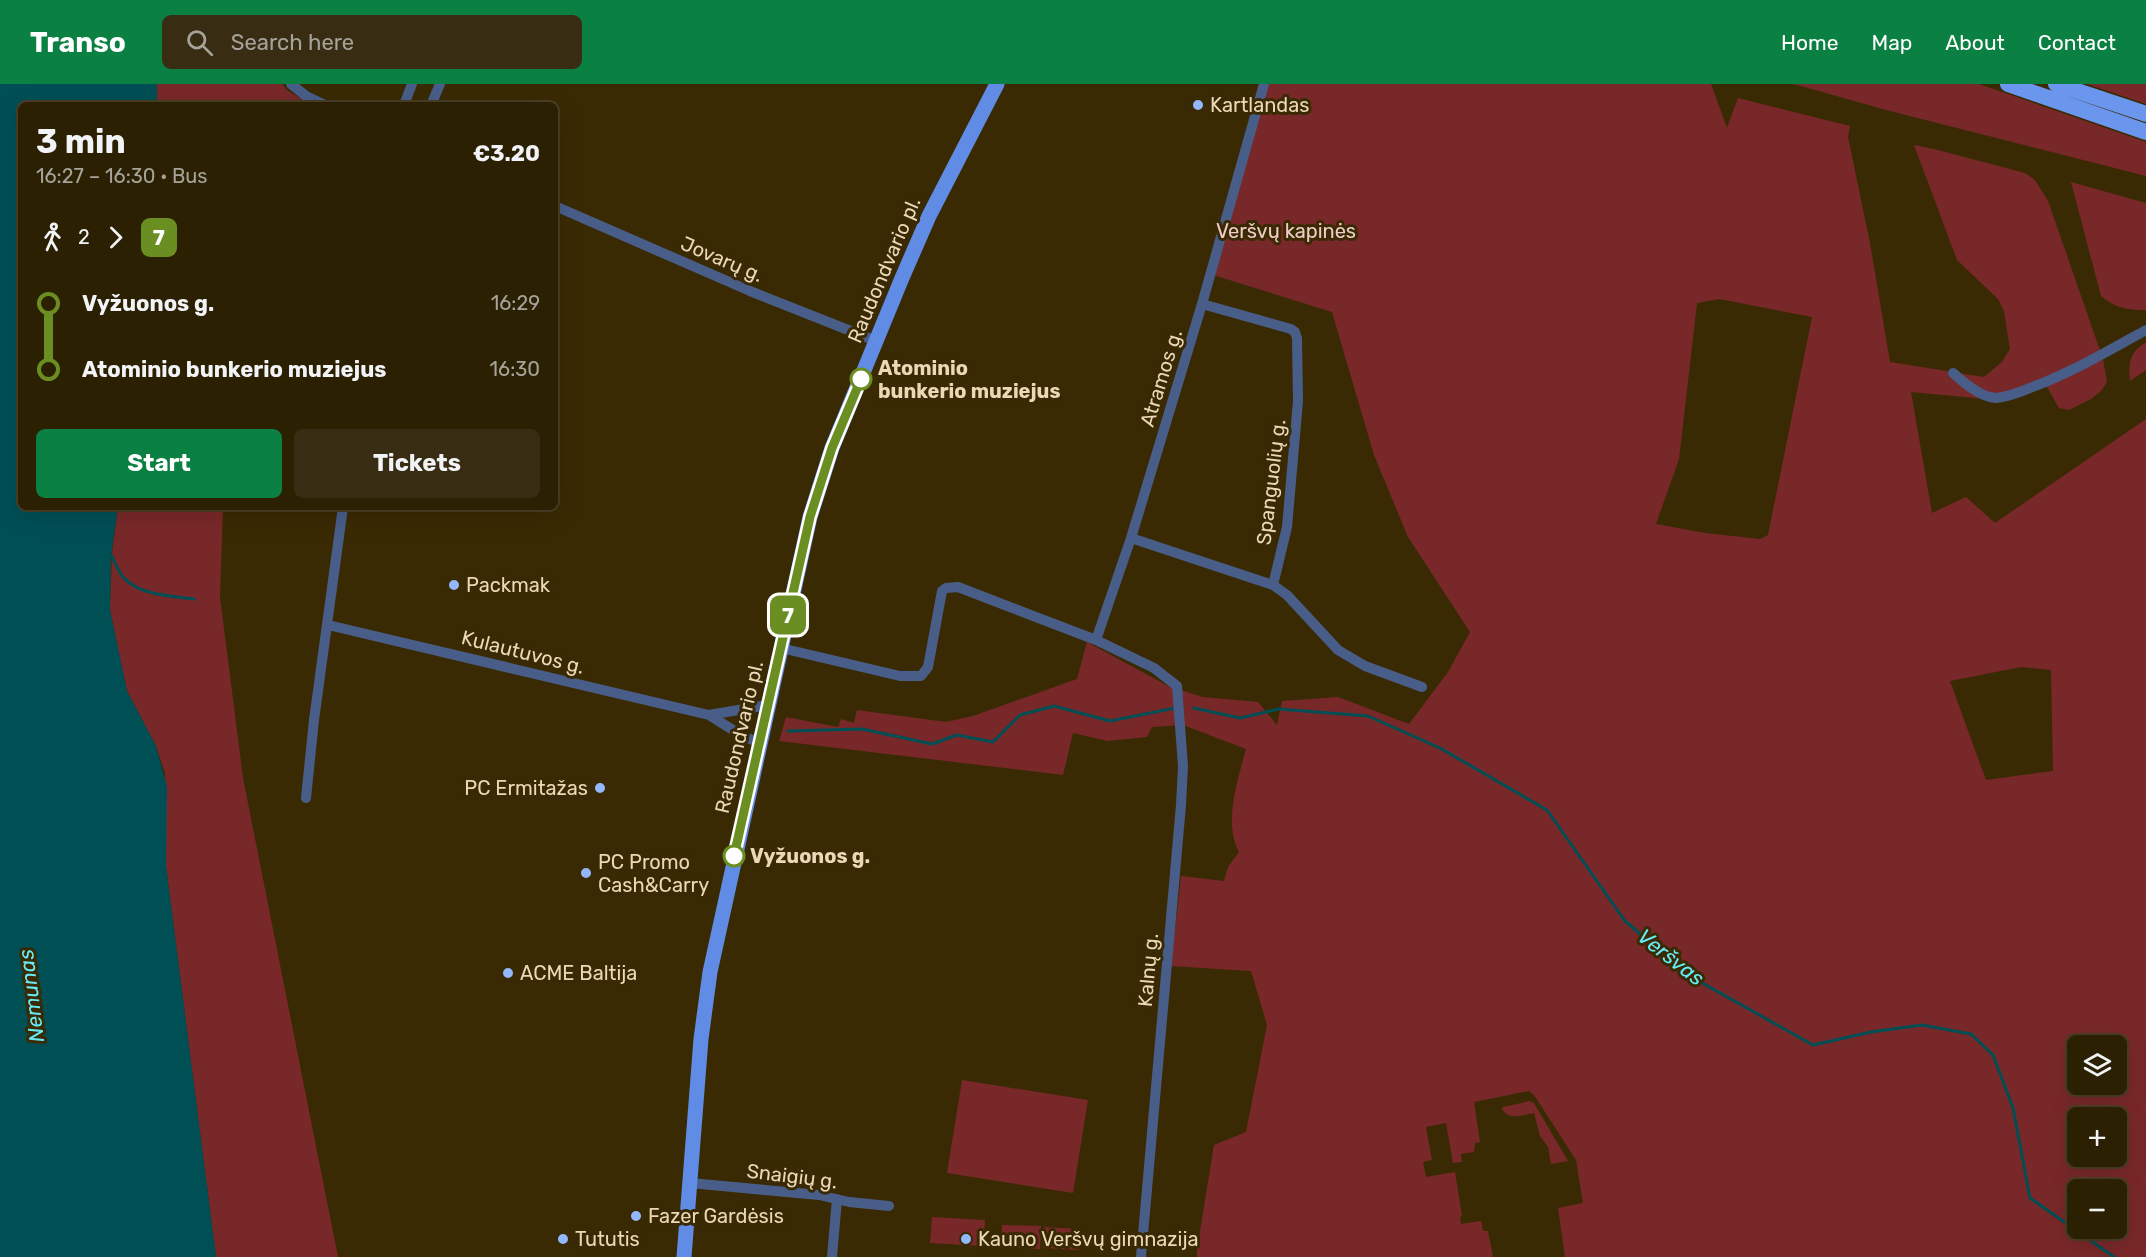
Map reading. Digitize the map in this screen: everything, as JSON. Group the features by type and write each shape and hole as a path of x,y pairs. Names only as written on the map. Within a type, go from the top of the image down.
{"highway":[{"path":"2008,84 2146,132"},
{"path":"2056,84 2146,114"}],"main road":[{"name":"Raudondvario pl.","path":"684,1257 701,1039 710,972 810,517 832,448 929,216 997,84"}],"street":[{"path":"291,84 306,96 319,102"},
{"path":"405,102 412,84"},
{"path":"432,102 440,84"},
{"name":"Atramos g.","path":"1096,640 1131,538 1202,304 1264,84"},
{"name":"Jovarų g.","path":"558,207 750,291 876,341"},
{"name":"Spanguolių g.","path":"1202,304 1291,329 1297,338 1298,401 1287,527 1273,585"},
{"path":"1953,373 1964,383 1993,398 2011,396 2057,378 2146,330"},
{"path":"306,798 315,709 343,510"},
{"path":"1131,538 1273,585 1294,602 1338,650 1365,666 1422,687"},
{"path":"781,648 900,676 921,676 928,667 942,591 952,586 1096,640"},
{"name":"Kulautuvos g.","path":"328,625 709,715 744,737 759,742"},
{"name":"Kalnų g.","path":"1096,640 1154,668 1177,686 1183,766 1141,1257"},
{"name":"Kulautuvos g.","path":"709,715 768,705"},
{"name":"Snaigių g.","path":"690,1183 819,1195 889,1206"},
{"path":"832,1257 837,1199"}],"green space":[{"path":"157,84 282,84 306,102 157,102"},
{"name":"Veršvų kapinės","path":"1264,84 1711,84 1727,128 1738,98 1850,126 1848,137 1870,243 1890,362 1984,377 2002,362 2010,349 2004,311 1998,299 1957,260 1914,145 2025,173 2035,180 2048,201 2103,359 2107,382 2091,399 2069,410 2059,408 2042,378 2013,392 1986,399 1911,392 1932,513 1966,497 1995,523 2146,419 2146,1257 1565,1257 1558,1208 1583,1203 1576,1160 1534,1095 1529,1091 1474,1102 1480,1142 1475,1143 1474,1152 1461,1154 1462,1162 1453,1163 1446,1123 1426,1127 1432,1160 1423,1162 1426,1177 1455,1172 1462,1216 1460,1217 1461,1224 1481,1221 1483,1231 1488,1231 1493,1257 1197,1257 1214,1145 1246,1132 1267,1025 1251,971 1171,966 1181,876 1224,881 1228,867 1239,852 1234,840 1232,815 1236,787 1246,749 1183,725 1152,727 1147,737 1107,741 1073,733 1063,775 779,741 786,717 838,727 841,719 854,723 857,710 946,722 973,716 1077,679 1087,642 1170,687 1203,697 1258,702 1277,725 1282,701 1338,697 1409,724 1448,672 1470,632 1408,537 1374,455 1332,312 1210,274","holes":["1719,299 1812,317 1768,535 1760,539 1705,533 1656,524 1679,459 1697,303","2021,667 2051,670 2053,771 1986,780 1950,681"]},
{"path":"1794,84 1979,84 2146,142 2146,176 1886,110"},
{"path":"2087,84 2146,84 2146,104"},
{"path":"2071,182 2146,203 2146,310 2122,307 2101,296"},
{"path":"2146,342 2146,370 2130,381 2131,358 2136,350"},
{"path":"118,510 223,510 220,597 243,778 338,1257 216,1257 166,866 165,773 156,746 127,691 110,610 112,553"},
{"path":"962,1080 1088,1100 1073,1193 947,1173"},
{"path":"1530,1101 1534,1103 1568,1161 1551,1164 1548,1147 1540,1136 1534,1113 1512,1116 1502,1109"},
{"path":"932,1217 985,1220 983,1246 930,1243"},
{"path":"1002,1225 1041,1226 1040,1249 1001,1247"},
{"path":"1044,1227 1080,1229 1079,1250 1043,1248"}],"water":[{"name":"Nemunas","path":"0,84 157,84 157,102 18,102 18,510 118,510 111,556 110,610 127,691 156,746 167,787 166,866 216,1257 0,1257"}],"waterway":[{"name":"Veršvas","path":"109,555 112,556 123,577 137,588 156,594 194,599"},
{"name":"Veršvas","path":"788,731 862,729 932,744 957,735 993,742 1020,715 1054,706 1110,721 1175,708"},
{"name":"Veršvas","path":"1194,708 1240,718 1279,709 1368,716 1440,748 1547,810 1625,921 1688,975 1813,1045 1871,1032 1922,1025 1971,1034 1993,1055 2013,1108 2030,1198 2114,1257"}],"bus line":[{"name":"7","path":"734,856 810,517 832,448 861,379"}],"place":[{"name":"Kartlandas","path":"1198,105"},
{"name":"Atominio bunkerio muziejus","path":"861,379"},
{"name":"Packmak","path":"454,585"},
{"name":"PC Ermitažas","path":"600,788"},
{"name":"Vyžuonos g.","path":"734,856"},
{"name":"PC Promo Cash&Carry","path":"586,873"},
{"name":"ACME Baltija","path":"508,973"},
{"name":"Fazer Gardėsis","path":"636,1216"},
{"name":"Tututis","path":"563,1239"},
{"name":"Kauno Veršvų gimnazija","path":"966,1239"}]}
